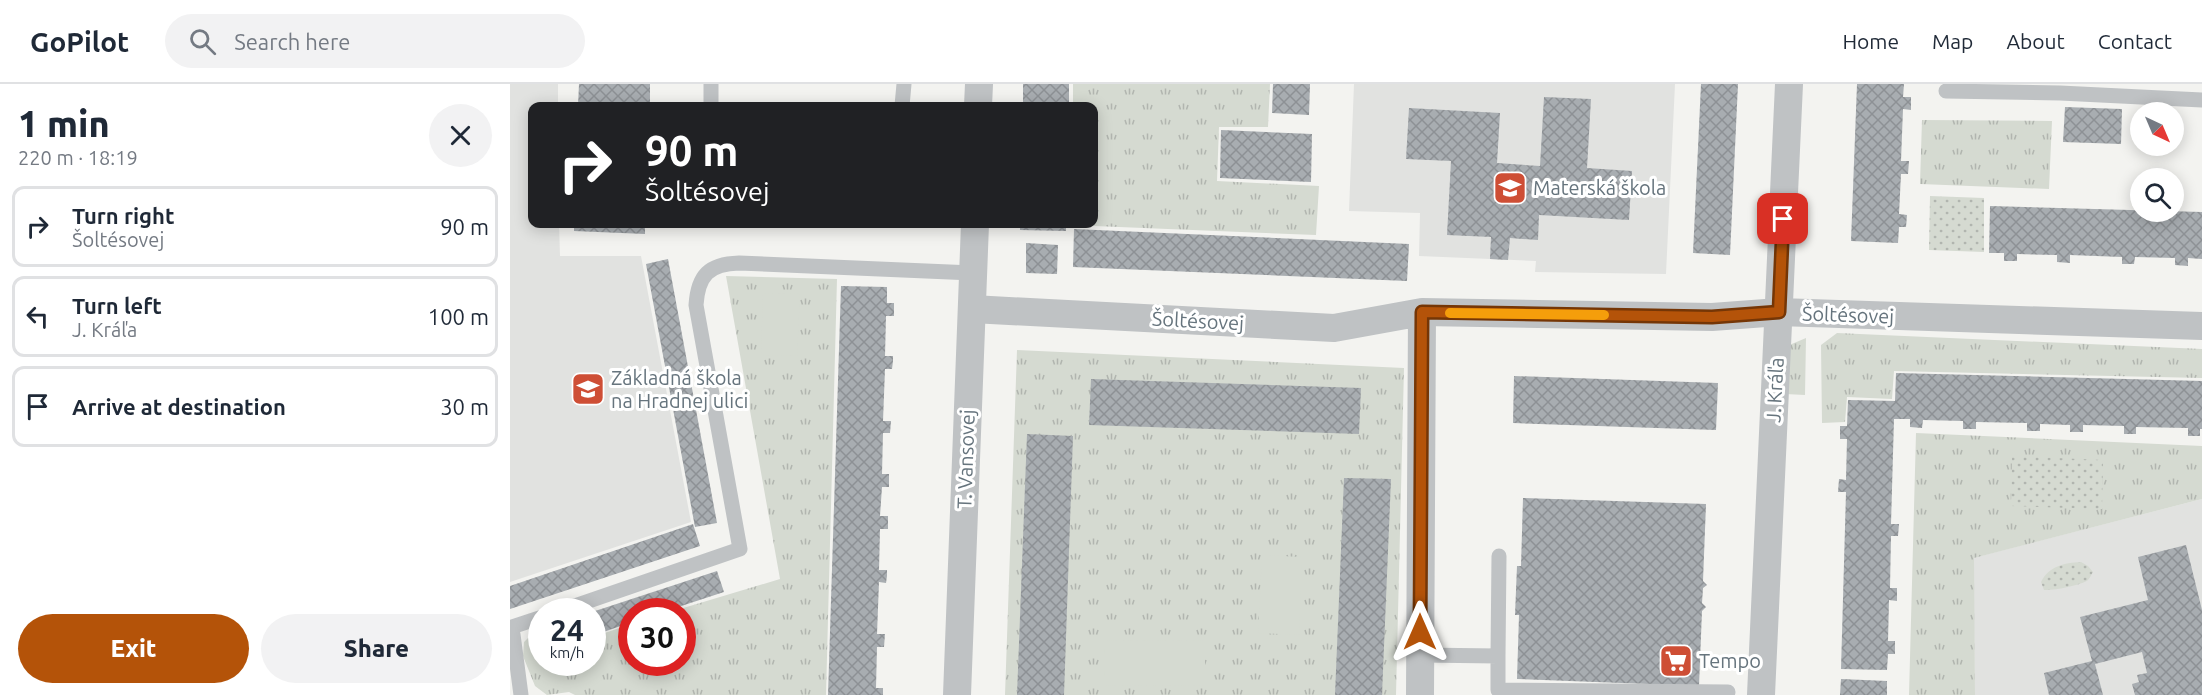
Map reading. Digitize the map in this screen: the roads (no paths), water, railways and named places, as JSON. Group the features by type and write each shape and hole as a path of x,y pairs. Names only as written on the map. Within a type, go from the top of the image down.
{"street":[{"path":"978,102 979,84"},
{"name":"J. Kráľa","path":"1761,695 1789,84"},
{"name":"T. Vansovej","path":"957,695 975,228"},
{"name":"Šoltésovej","path":"972,309 1334,328 1422,312 1712,317 1779,312 2202,326"},
{"path":"1420,695 1422,312"}],"lane":[{"path":"711,84 711,102"},
{"path":"902,102 904,84"},
{"path":"1946,92 2060,93 2202,100"},
{"path":"598,598 740,549 696,305 701,280 709,270 723,264 739,263 973,273"},
{"path":"1499,556 1498,690 1728,692"},
{"path":"521,695 512,627 528,622"},
{"path":"1420,655 1498,656"}],"place":[{"name":"Materská škola","path":"1510,188"},
{"name":"Základná škola na Hradnej ulici","path":"588,389"},
{"name":"Tempo","path":"1676,661"}]}
